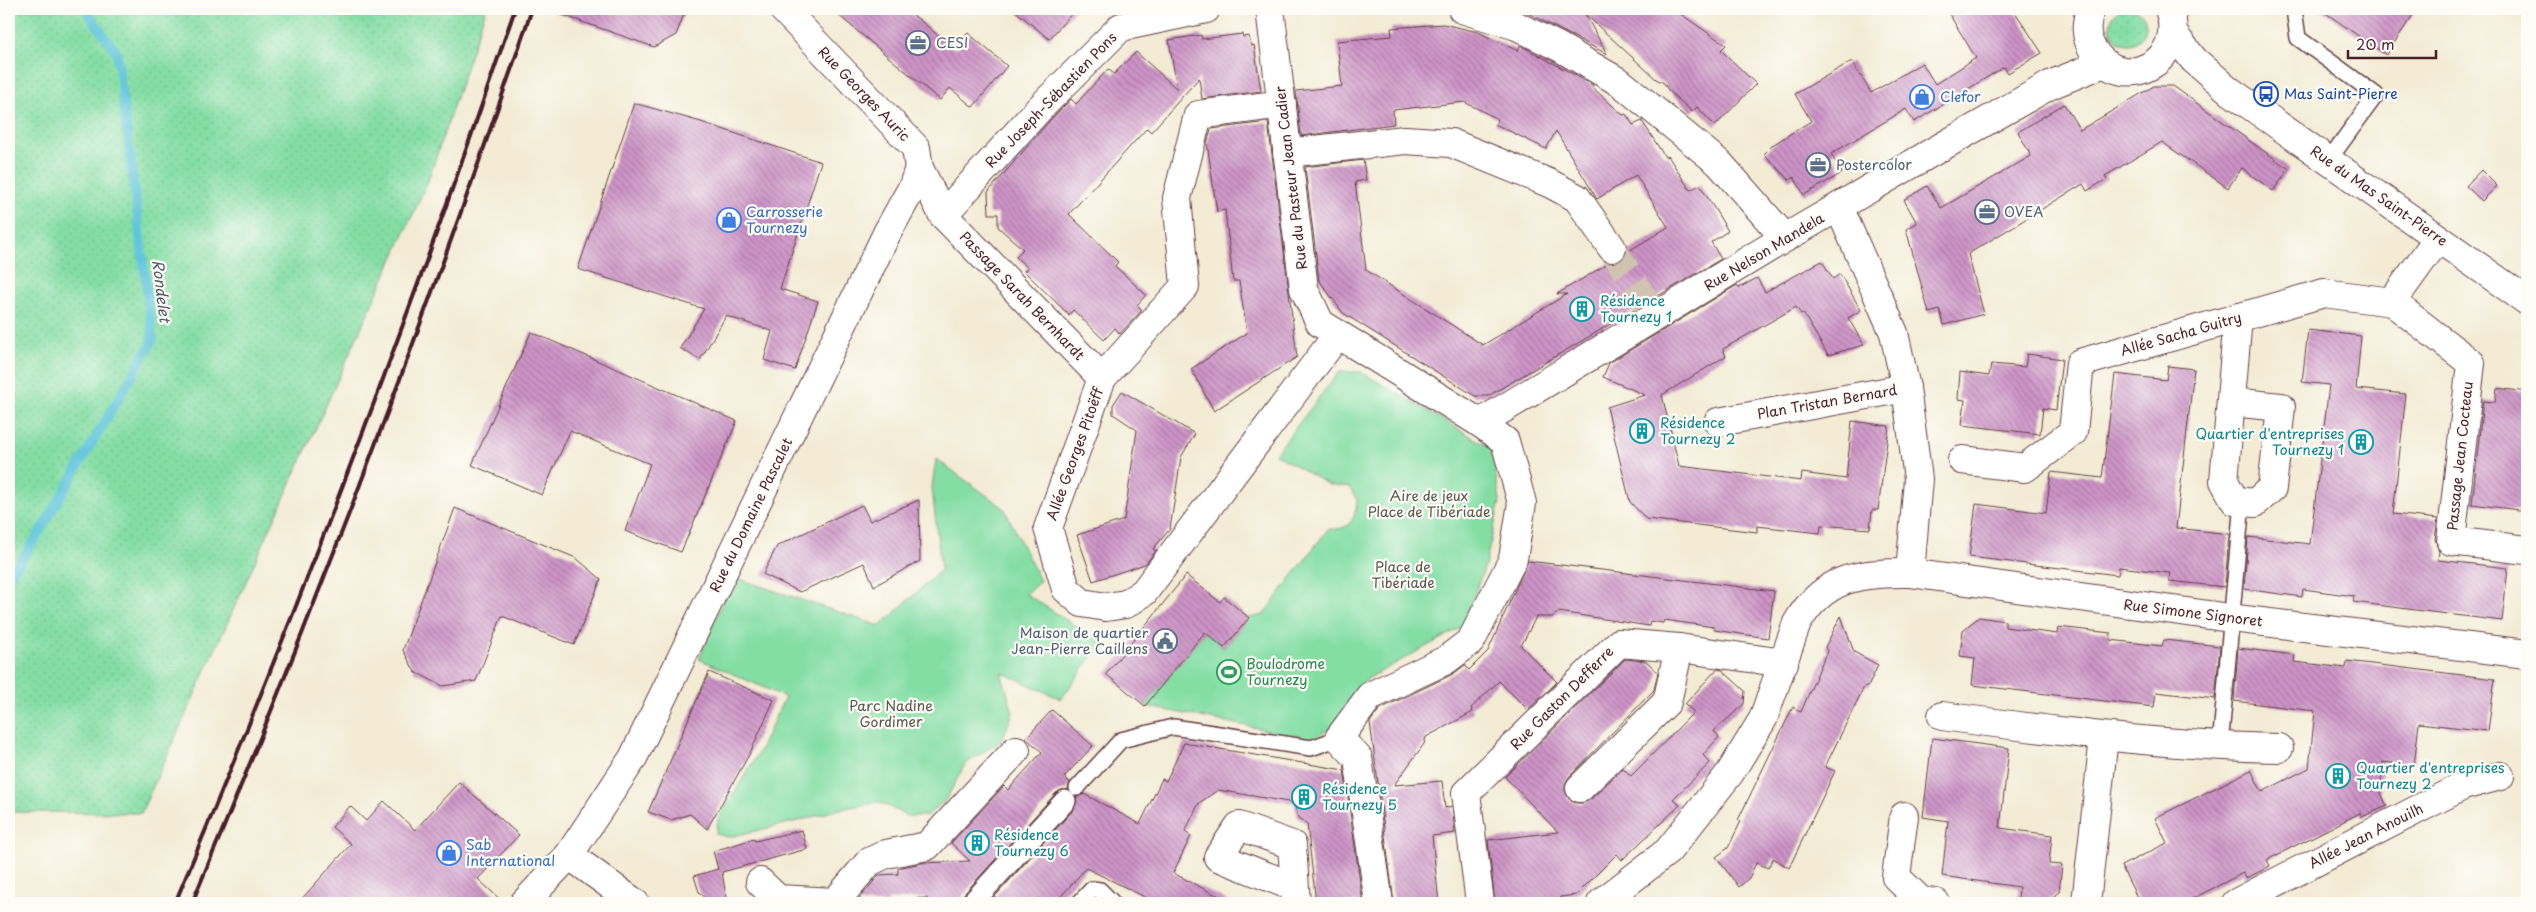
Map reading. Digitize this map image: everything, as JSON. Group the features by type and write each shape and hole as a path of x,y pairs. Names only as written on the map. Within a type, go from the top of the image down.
{"street":[{"name":"Rue Georges Auric","path":"783,9 916,148 919,168 943,215"},
{"name":"Rue Joseph-Sébastien Pons","path":"943,215 1038,110 1121,27 1206,9"},
{"name":"Rue du Pasteur Jean Cadier","path":"1270,9 1304,289 1320,323 1338,334"},
{"path":"1462,9 1517,26 1559,47 1621,83 1720,164 1785,238"},
{"path":"2088,11 2086,25 2097,54 2116,69 2129,71 2143,70 2155,63 2170,44 2171,21"},
{"name":"Rue du Mas Saint-Pierre","path":"2171,21 2194,60 2230,91 2527,301"},
{"name":"Rue Nelson Mandela","path":"1480,423 1785,238 2050,86 2097,54"},
{"name":"Rue du Mas Saint-Pierre","path":"2155,63 2230,91"},
{"name":"Allée Georges Pitoëff","path":"1282,104 1198,114 1177,198 1185,286 1102,378 1048,528 1066,589 1082,603 1106,607 1126,604 1144,592 1338,334"},
{"path":"1287,153 1405,140 1451,143 1549,183 1577,198 1612,248"},
{"name":"Rue du Domaine Pascalet","path":"524,903 569,855 633,758 848,312 913,186 919,168"},
{"path":"1839,207 1894,334 1906,388 1918,479 1910,573"},
{"name":"Passage Sarah Bernhardt","path":"943,215 1102,378"},
{"path":"2392,302 2438,238"},
{"name":"Allée Sacha Guitry","path":"1962,460 2026,468 2073,432 2080,363 2324,293 2392,302"},
{"name":"Passage Jean Cocteau","path":"2392,302 2471,363 2451,541 2527,550"},
{"path":"2231,402 2281,407 2272,488 2255,503 2235,501 2224,481 2238,317"},
{"path":"1338,334 1480,423 1505,441 1522,502 1513,559 1471,641 1446,660 1370,696 1339,738 1358,758 1379,903"},
{"name":"Plan Tristan Bernard","path":"1718,422 1906,388"},
{"name":"Rue Simone Signoret","path":"1784,663 1797,623 1805,610 1823,592 1859,575 1910,573 2230,618 2527,654"},
{"name":"Rue Gaston Defferre","path":"1480,903 1466,793 1619,642 1679,648 1784,663"},
{"path":"1580,788 1667,702 1679,648"},
{"path":"1601,903 1668,851 1702,812 1730,773 1763,719 1784,663"},
{"path":"1942,716 2104,737 2220,747 2279,748"},
{"path":"2086,903 2104,737"},
{"path":"760,882 778,899 835,903 869,862 886,854 927,846 1016,750"},
{"name":"Allée Jean Anouilh","path":"2236,903 2463,786 2500,776"},
{"path":"972,903 1071,795"},
{"path":"1904,816 1896,877 1921,901 1936,903"},
{"path":"569,855 635,903"}],"lane":[{"path":"2294,9 2298,38 2376,95 2328,160"},
{"path":"2220,747 2230,618 2242,502"},
{"path":"1071,795 1121,740 1173,727 1311,748 1339,738"},
{"path":"1079,903 1092,889 1100,890 1113,903"}],"green space":[{"path":"2128,8 2135,9 2141,13 2145,19 2145,33 2141,39 2135,43 2128,44 2121,43 2115,39 2111,33 2110,26 2111,19 2115,13 2121,9"},
{"path":"9,9 486,9 428,181 141,813 9,812"},
{"name":"Place de Tibériade","path":"1339,372 1361,372 1491,448 1500,501 1485,566 1462,627 1367,679 1333,727 1312,739 1145,706 1205,632 1224,648 1249,618 1263,615 1328,529 1346,526 1353,518 1357,500 1349,487 1329,485 1275,454"},
{"name":"Parc Nadine Gordimer","path":"936,459 1004,508 1040,581 1026,594 1102,643 1061,699 1001,672 1013,713 1001,741 965,764 946,800 926,816 907,816 879,802 840,809 729,837 716,834 718,819 759,752 785,697 699,659 733,577 880,626 941,570 932,487"}],"building":[{"path":"554,9 686,9 676,35 654,47 554,12"},
{"path":"831,9 906,9 955,49 968,33 1007,66 973,107 950,88 940,100"},
{"path":"1013,9 1076,9 1049,39"},
{"path":"1520,9 1673,9 1726,45 1721,50 1756,84 1715,126 1697,107 1692,112 1668,90 1664,83 1656,79 1585,14 1607,54"},
{"path":"1946,9 2013,9 2042,53 2008,73 2004,67 1914,122 1906,109 1831,154 1842,173 1804,195 1794,177 1789,180 1764,154 1774,144 1811,121 1795,94 1852,61 1871,93 1922,63 1935,84 1976,58"},
{"path":"2320,9 2417,9 2386,55"},
{"path":"1443,24 1478,32 1518,51 1520,45 1593,85 1592,87 1623,115 1626,114 1633,125 1642,121 1665,157 1668,156 1690,190 1700,185 1728,231 1711,242 1721,259 1488,396 1475,396 1343,313 1319,280 1305,167 1363,160 1366,180 1355,182 1366,270 1483,345 1567,294 1557,294 1609,263 1621,261 1627,252 1668,227 1636,175 1597,199 1556,131 1546,149 1495,124 1498,119 1464,102 1393,110 1394,124 1301,136 1296,91 1342,86 1337,41 1392,36 1391,28"},
{"path":"1242,34 1243,37 1249,36 1251,46 1254,45 1261,91 1202,99 1199,78 1151,132 1147,128 1069,214 1118,262 1115,266 1146,295 1137,305 1142,310 1120,334 1115,328 1104,340 1073,310 1069,315 1024,271 1028,268 1016,257 1023,249 998,227 998,214 989,214 988,192 1052,118 1071,99 1076,104 1108,69 1114,74 1136,52 1177,89 1169,40 1201,35 1202,39"},
{"path":"2154,86 2173,86 2289,169 2273,191 2242,168 2228,188 2162,142 2105,176 2107,179 2087,191 2083,184 1968,254 1984,314 1944,325 1940,310 1929,313 1906,229 1917,223 1904,200 1927,186 1941,208 2031,156 2018,132 2064,104 2080,130"},
{"path":"634,103 701,122 821,162 780,289 818,301 795,370 764,360 772,331 726,316 700,360 680,348 704,309 578,269"},
{"path":"1268,122 1297,357 1214,411 1191,369 1247,333 1239,281 1233,281 1225,210 1217,212 1207,143 1211,129"},
{"path":"2481,170 2497,186 2482,201 2466,186"},
{"path":"1822,261 1833,279 1840,274 1861,310 1848,318 1864,345 1828,355 1803,313 1801,314 1796,307 1723,349 1726,356 1662,395 1679,466 1801,481 1802,473 1846,479 1852,421 1889,426 1878,510 1872,510 1870,529 1821,525 1820,533 1757,526 1757,532 1646,519 1630,502 1607,407 1645,395 1603,377 1609,363 1737,285 1739,288 1757,278 1765,292"},
{"name":"Quartier d'entreprises Tournezy 1","path":"2308,330 2361,336 2356,389 2406,394 2393,514 2438,519 2435,539 2439,551 2438,560 2508,568 2502,621 2353,602 2354,596 2303,589 2302,597 2244,589 2248,537 2310,544 2329,385 2302,382"},
{"path":"531,332 737,421 681,552 625,531 650,464 570,431 542,495 472,465"},
{"path":"2027,354 2062,359 2056,410 2043,408 2040,434 1962,425 1965,400 1958,399 1960,372 1989,376 1991,364 2025,367"},
{"name":"Quartier d'entreprises Tournezy 1","path":"2168,366 2194,369 2176,528 2229,534 2225,587 2169,581 2170,573 2119,567 2118,575 1969,557 1976,504 2046,513 2051,472 2102,478 2115,374 2166,380"},
{"path":"2497,388 2527,392 2527,511 2472,504 2483,401 2495,402"},
{"path":"1122,391 1195,434 1181,457 1170,529 1153,549 1156,551 1145,564 1093,581 1077,535 1124,520 1137,430 1113,414 1113,405"},
{"path":"919,500 920,561 874,586 864,563 800,592 763,574 777,546 862,505 870,521"},
{"path":"455,508 576,558 601,579 574,645 502,616 476,681 443,686 415,672 403,650"},
{"path":"1528,561 1774,591 1768,638 1714,630 1714,627 1664,620 1663,623 1650,621 1649,626 1559,612 1552,617 1536,617 1521,646 1557,682 1528,710 1499,681 1471,708 1473,712 1426,737 1424,744 1394,785 1442,781 1445,808 1452,806 1455,833 1432,836 1439,903 1394,903 1370,722 1380,709 1453,674 1465,665 1469,670 1488,651"},
{"name":"Maison de quartier Jean-Pierre Caillens","path":"1186,575 1220,602 1224,597 1249,618 1224,648 1205,632 1145,706 1106,674"},
{"path":"1841,616 1854,652 1878,665 1869,685 1864,687 1825,767 1835,771 1789,868 1773,858 1768,868 1756,863 1749,878 1739,887 1716,857 1728,848 1741,821 1738,820 1793,707 1801,712 1827,651 1825,647"},
{"path":"1979,617 2005,621 2005,627 2057,634 2058,627 2111,633 2110,640 2162,646 2164,640 2220,646 2215,699 2156,692 2154,707 1972,685 1975,658 1960,656 1963,630"},
{"name":"Quartier d'entreprises Tournezy 2","path":"2238,648 2295,655 2294,662 2346,668 2347,661 2495,679 2488,731 2419,723 2414,766 2383,762 2380,791 2387,806 2362,817 2360,813 2267,860 2270,866 2257,873 2246,878 2243,873 2184,903 2140,903 2121,866 2167,843 2155,818 2251,770 2262,792 2309,768 2315,711 2234,701"},
{"path":"1625,659 1646,661 1658,672 1654,690 1569,777 1565,784 1565,791 1569,799 1575,803 1583,803 1591,799 1623,768 1631,776 1694,712 1685,704 1717,669 1722,670 1745,691 1744,704 1714,731 1719,737 1703,755 1710,763 1673,799 1680,805 1622,860 1617,854 1576,895 1560,897 1561,903 1495,903 1488,840 1558,832 1505,777"},
{"path":"709,672 774,700 750,753 707,829 690,814 671,820 648,812"},
{"path":"1052,710 1093,746 1064,777 1070,782 1068,789 1056,793 963,895 960,903 927,903 927,898 890,900 887,903 861,903 858,900 879,875 898,874 898,868 921,863 970,861 951,843 1004,786 1008,790 1042,752 1026,738"},
{"path":"1932,738 2009,748 2000,828 2052,835 2049,864 2062,865 2059,892 2045,903 2018,900 2019,887 1942,876 1948,821 1923,817"},
{"path":"1184,743 1344,770 1363,903 1316,903 1307,824 1298,818 1294,803 1218,790 1199,803 1185,832 1191,836 1173,873 1232,903 1157,903 1086,868 1055,903 989,903 1074,809 1077,797 1084,794 1140,824 1162,779 1166,781"},
{"name":"Sab International","path":"459,782 519,835 478,879 504,903 298,903 351,844 332,827 350,806 366,821 384,801 415,830"},
{"path":"802,830 807,849 722,872 727,903 711,903 699,892 694,876 718,869 713,851 754,839 755,841"}],"waterway":[{"name":"Rondelet","path":"9,578 35,540 153,340 117,53 85,9"}],"tunnel":[{"path":"1612,248 1655,317"}],"railway":[{"path":"175,903 266,682 353,459 436,235 515,9"},
{"path":"192,903 283,682 370,459 453,235 532,9"}],"place":[{"name":"CESI","path":"918,43"},
{"name":"Mas Saint-Pierre","path":"2266,94"},
{"name":"Clefor","path":"1922,97"},
{"name":"Postercolor","path":"1818,165"},
{"name":"OVEA","path":"1987,212"},
{"name":"Carrosserie Tournezy","path":"729,220"},
{"name":"Résidence Tournezy 1","path":"1582,309"},
{"name":"Résidence Tournezy 2","path":"1642,431"},
{"name":"Quartier d'entreprises Tournezy 1","path":"2361,442"},
{"name":"Maison de quartier Jean-Pierre Caillens","path":"1165,641"},
{"name":"Boulodrome Tournezy","path":"1229,672"},
{"name":"Quartier d'entreprises Tournezy 2","path":"2338,776"},
{"name":"Résidence Tournezy 5","path":"1304,797"},
{"name":"Résidence Tournezy 6","path":"977,843"},
{"name":"Sab International","path":"449,853"}],"park label":[{"name":"Aire de jeux Place de Tibériade","path":"1429,504"}]}
